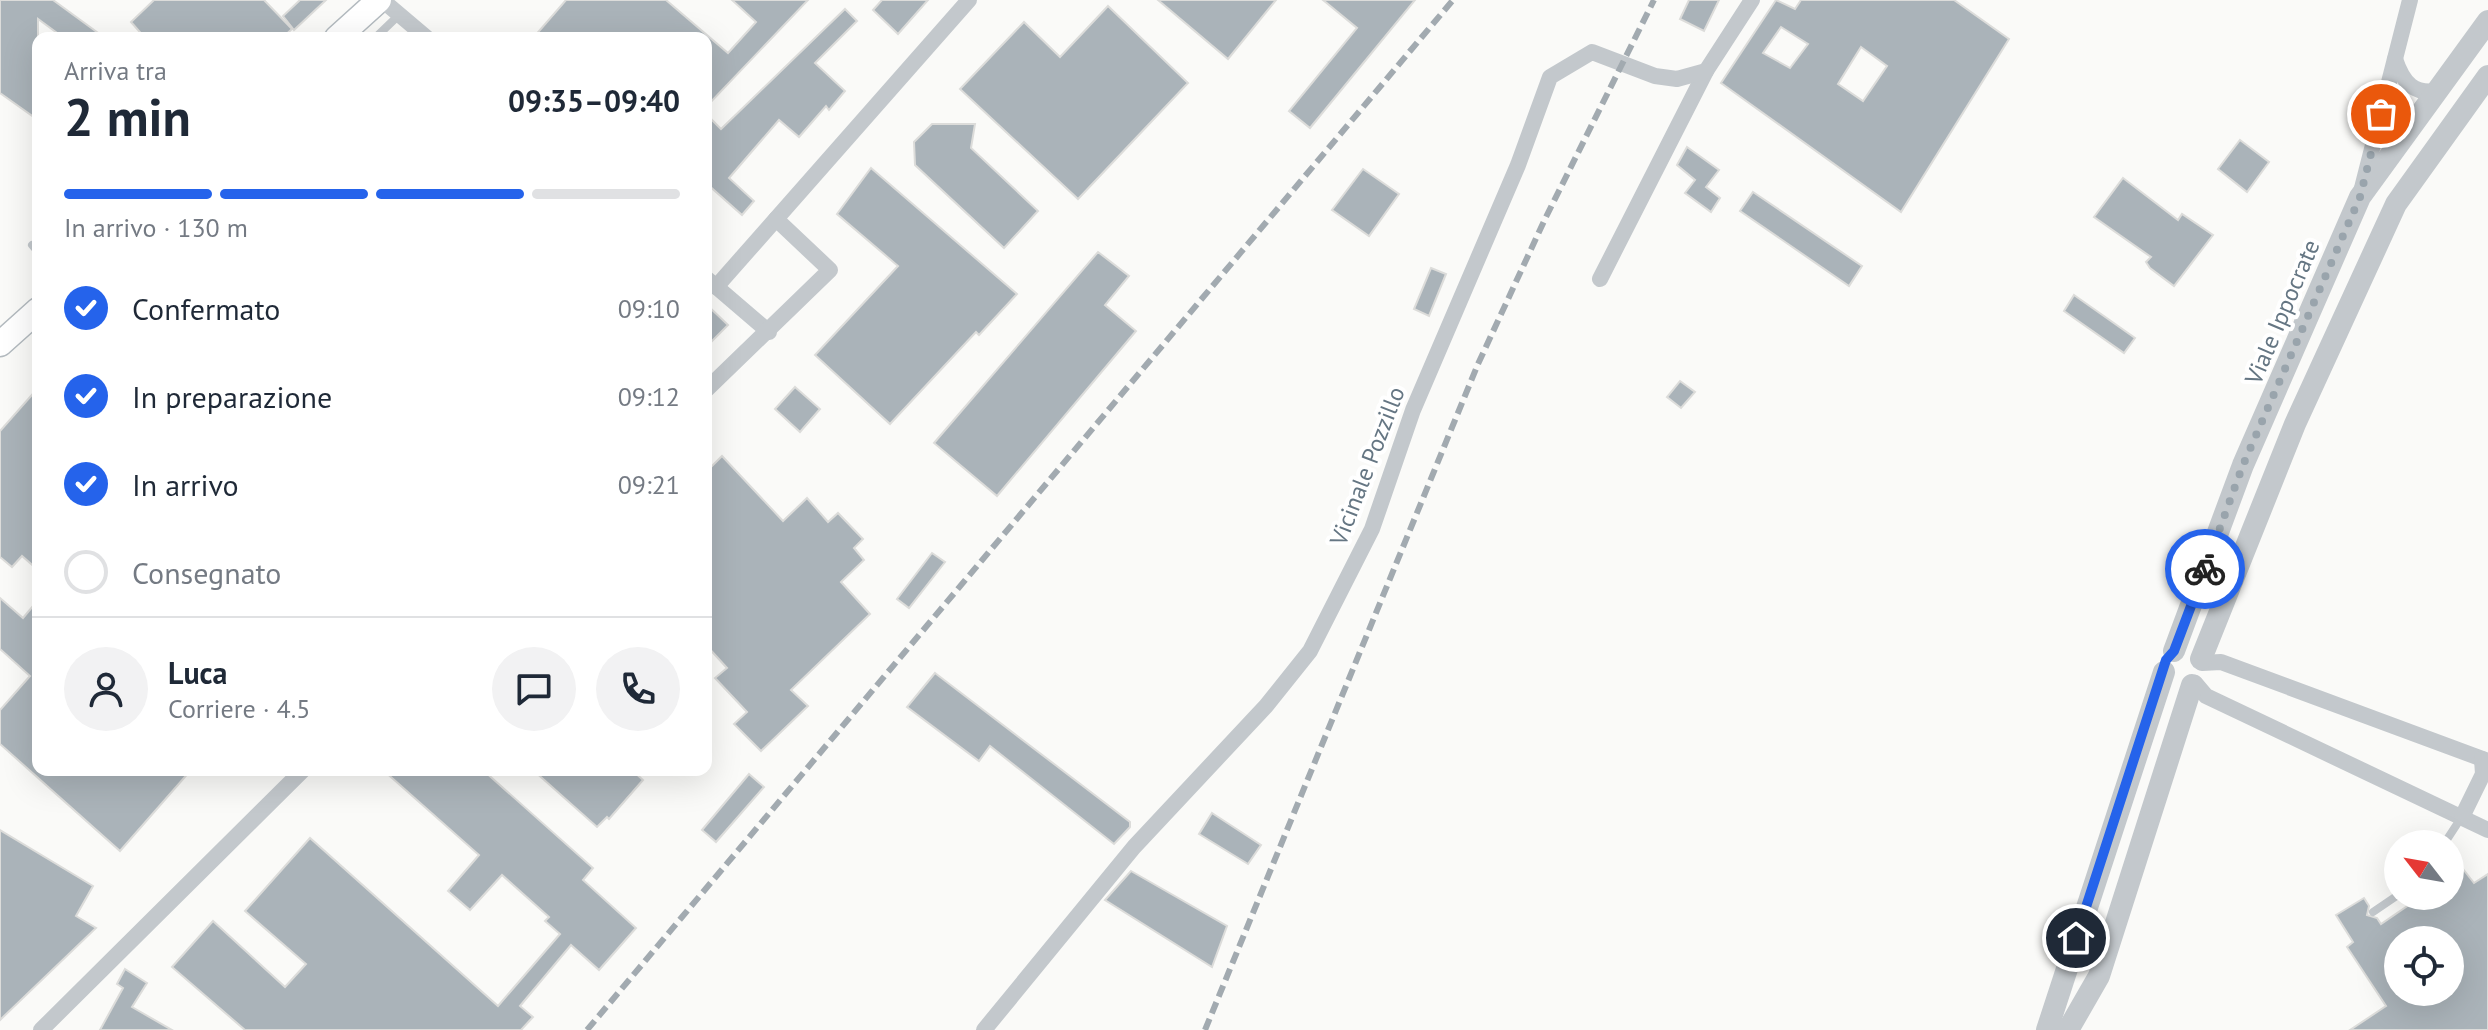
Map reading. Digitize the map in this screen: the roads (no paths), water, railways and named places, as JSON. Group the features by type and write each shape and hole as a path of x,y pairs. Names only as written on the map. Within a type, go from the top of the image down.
{"main road":[{"path":"344,32 381,0"},
{"path":"0,344 32,315"}],"street":[{"path":"381,0 420,32"},
{"path":"712,281 776,219 969,0"},
{"path":"1600,279 1706,71 1752,0"},
{"path":"2360,197 2410,0"},
{"name":"Viale Ippocrate","path":"2047,1030 2166,660 2174,651 2243,465 2360,197 2441,90 2488,21"},
{"name":"Vicinale Pozzillo","path":"984,1030 1134,847 1266,706 1310,651 1372,529 1413,410 1507,193 1550,77 1592,52 1655,76 1677,79 1706,71"},
{"path":"2395,59 2401,78 2412,88 2426,93 2441,90"},
{"path":"2068,1030 2099,976 2198,672 2295,424 2396,204 2488,76"},
{"path":"712,384 830,270 776,219"},
{"path":"712,283 769,332"},
{"path":"2174,651 2192,650 2206,696 2488,830"},
{"path":"2164,672 2175,685 2221,662 2485,760 2483,774 2462,817"},
{"path":"41,1030 297,776"}],"lane":[{"path":"382,32 400,15"},
{"path":"2453,830 2462,817"},
{"path":"2373,912 2384,905"}],"railway":[{"path":"587,1030 1453,0"},
{"path":"1205,1030 1478,364 1545,219 1654,0"}]}
